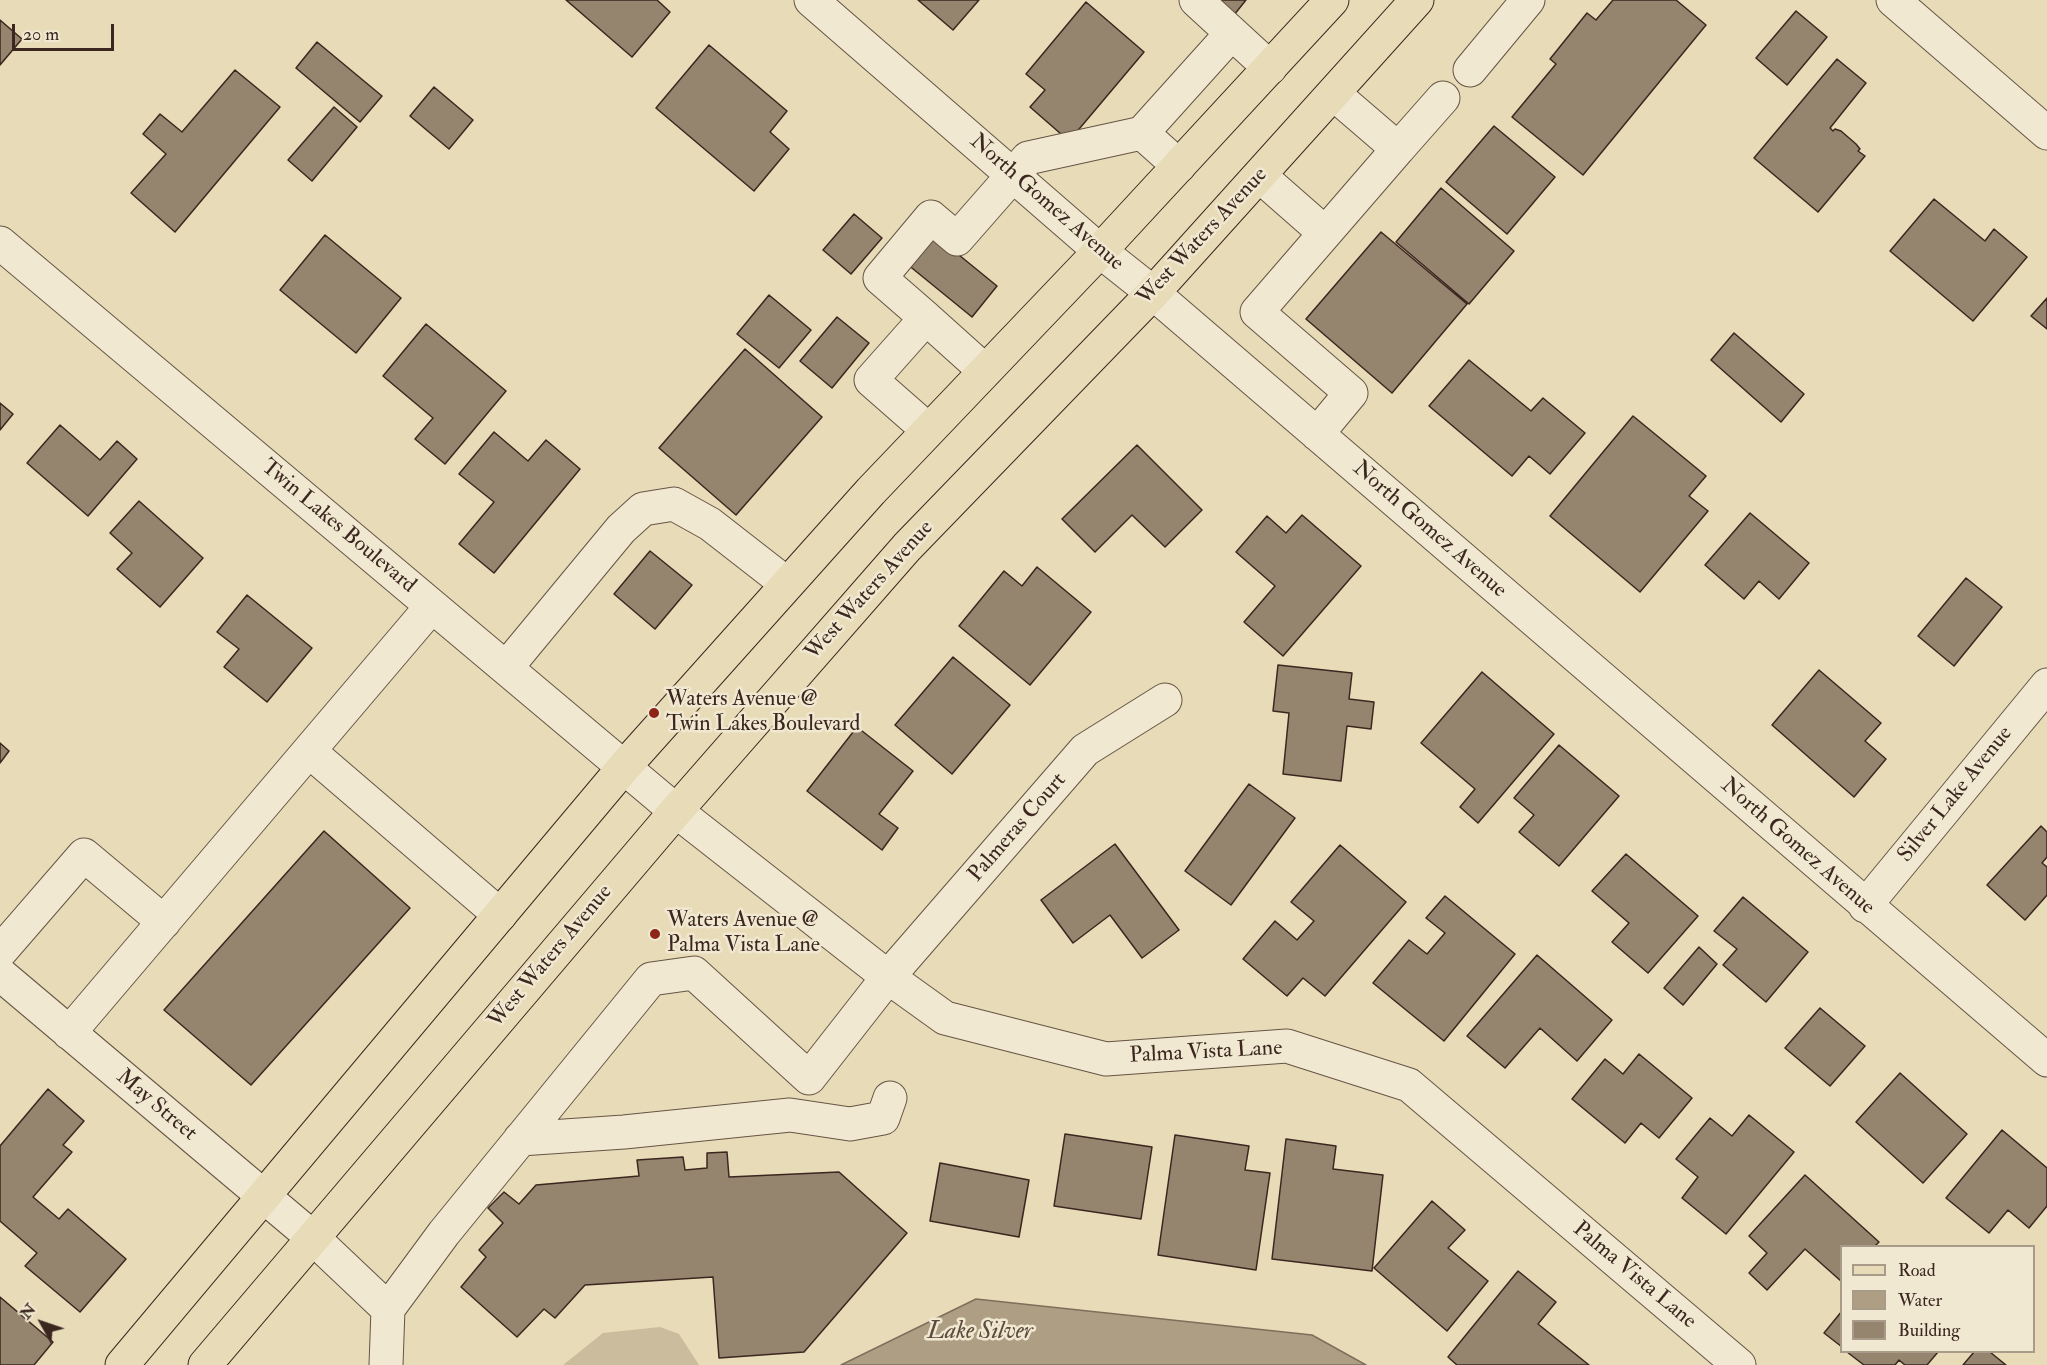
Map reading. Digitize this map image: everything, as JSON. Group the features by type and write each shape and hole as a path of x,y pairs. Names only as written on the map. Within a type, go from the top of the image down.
{"main road":[{"path":"122,1365 624,767 928,430 1100,251 1332,0"},
{"name":"West Waters Avenue","path":"205,1365 676,811 907,547 1153,293 1417,0"}],"street":[{"name":"North Gomez Avenue","path":"811,0 1100,251 1153,293 2047,1060"},
{"path":"1196,0 1270,68"},
{"path":"1470,70 1528,0"},
{"path":"1893,0 2047,133"},
{"path":"985,371 880,278 931,217 957,239 1028,158 1142,133 1232,33"},
{"path":"1334,94 1398,149"},
{"path":"1317,434 1351,393 1257,312 1443,98"},
{"path":"1142,133 1179,166"},
{"path":"1260,176 1325,233"},
{"name":"Twin Lakes Boulevard","path":"0,243 676,811"},
{"path":"926,318 872,380 928,430"},
{"path":"506,668 621,529 643,509 674,504 710,524 788,584"},
{"path":"69,1033 432,606"},
{"name":"Silver Lake Avenue","path":"1865,906 2047,685"},
{"name":"Palmeras Court","path":"809,1078 888,977 1085,750 1165,700"},
{"path":"309,751 500,915"},
{"name":"Palma Vista Lane","path":"676,811 888,977 945,1018 1106,1059 1287,1046 1409,1085 1739,1365"},
{"path":"0,952 84,855 164,922"},
{"path":"386,1365 388,1309 444,1233 651,979 694,973 809,1078 810,1118"},
{"name":"May Street","path":"0,975 312,1237 388,1309"},
{"path":"520,1139 624,1132 790,1115 850,1124 883,1118 890,1098"}],"shaded area":[{"path":"660,1327 679,1334 699,1365 563,1365 603,1333"}],"water":[{"name":"Lake Silver","path":"976,1299 1312,1335 1366,1365 841,1365"}],"building":[{"path":"566,0 657,0 670,12 632,57"},
{"path":"918,0 979,0 953,30"},
{"path":"1216,0 1246,0 1234,15"},
{"path":"1613,0 1676,0 1706,25 1583,175 1512,117 1556,64 1550,59 1587,13 1596,20"},
{"path":"1086,2 1144,52 1069,141 1030,107 1045,90 1026,74"},
{"path":"1796,11 1827,37 1787,85 1756,58"},
{"path":"0,20 22,39 0,65"},
{"path":"317,42 382,96 360,122 296,68"},
{"path":"709,45 787,111 770,132 789,149 754,191 656,108"},
{"path":"1837,59 1866,83 1830,128 1833,131 1835,129 1841,131 1856,144 1860,149 1858,151 1865,156 1818,212 1754,158"},
{"path":"235,70 280,107 175,232 131,193 166,154 143,134 160,114 182,132"},
{"path":"434,87 473,120 449,149 410,116"},
{"path":"334,107 357,127 312,181 288,160"},
{"path":"1494,126 1555,177 1507,234 1446,182"},
{"path":"1441,188 1514,251 1469,304 1396,242"},
{"path":"1934,199 1985,241 1994,229 2027,257 1973,321 1890,251"},
{"path":"854,214 882,238 851,274 823,250"},
{"path":"1381,232 1467,304 1392,393 1306,319"},
{"path":"932,233 997,286 972,317 907,264"},
{"path":"325,235 401,298 356,353 280,290"},
{"path":"769,295 811,330 779,368 737,334"},
{"path":"2047,298 2047,329 2031,316"},
{"path":"837,317 869,343 832,388 800,361"},
{"path":"426,324 506,391 445,464 415,439 433,418 383,376"},
{"path":"1734,333 1804,394 1781,422 1711,360"},
{"path":"745,349 822,417 736,515 659,448"},
{"path":"1469,360 1531,411 1543,398 1585,433 1550,474 1529,456 1512,476 1429,406"},
{"path":"0,403 13,414 0,430"},
{"path":"1633,416 1706,476 1689,496 1708,511 1640,592 1550,516"},
{"path":"60,425 100,460 117,441 137,459 88,516 27,463"},
{"path":"494,432 528,461 546,440 580,469 494,573 459,544 494,502 459,474"},
{"path":"1137,445 1202,510 1165,547 1132,515 1095,552 1062,519"},
{"path":"139,501 203,558 160,607 117,569 132,553 110,533"},
{"path":"1750,513 1809,563 1779,599 1759,581 1744,599 1705,565"},
{"path":"1302,515 1361,566 1283,656 1244,622 1275,586 1236,552 1267,516 1286,533"},
{"path":"650,551 692,585 655,629 614,594"},
{"path":"1037,567 1091,612 1030,685 959,626 1004,571 1022,586"},
{"path":"1966,578 2002,607 1954,666 1918,636"},
{"path":"247,595 312,648 267,702 224,667 239,649 217,632"},
{"path":"953,657 1010,705 952,774 895,725"},
{"path":"1278,665 1352,673 1349,699 1374,702 1371,729 1347,726 1341,781 1283,774 1289,713 1273,711"},
{"path":"1819,670 1881,723 1865,741 1886,759 1854,797 1772,725"},
{"path":"1482,672 1554,734 1478,823 1460,807 1475,789 1421,743"},
{"path":"857,727 913,771 879,814 898,828 882,850 807,791"},
{"path":"0,743 9,751 0,763"},
{"path":"1559,745 1619,796 1559,866 1519,832 1534,815 1514,798"},
{"path":"1249,784 1295,818 1231,905 1185,871"},
{"path":"2041,826 2047,832 2047,857 2042,863 2047,867 2047,895 2025,920 1987,885"},
{"path":"324,831 410,908 251,1085 164,1010"},
{"path":"1115,844 1179,930 1142,958 1110,915 1073,943 1041,900"},
{"path":"1340,845 1406,902 1325,996 1303,978 1287,996 1243,959 1275,921 1297,940 1314,921 1291,902"},
{"path":"1626,854 1698,916 1648,973 1612,942 1629,923 1592,891"},
{"path":"1445,896 1515,954 1444,1041 1373,983 1409,940 1427,954 1445,933 1426,918"},
{"path":"1743,897 1808,952 1766,1002 1723,965 1737,949 1714,931"},
{"path":"1699,947 1717,964 1683,1005 1664,988"},
{"path":"1537,955 1612,1020 1577,1061 1540,1028 1505,1068 1467,1036"},
{"path":"1820,1008 1865,1046 1830,1086 1785,1048"},
{"path":"1639,1054 1692,1098 1659,1138 1641,1123 1625,1143 1572,1099 1605,1059 1623,1074"},
{"path":"1900,1073 1967,1134 1923,1183 1856,1122"},
{"path":"48,1089 84,1121 63,1145 72,1152 33,1197 59,1219 68,1209 126,1259 80,1312 25,1266 37,1253 0,1221 0,1146"},
{"path":"1749,1115 1794,1152 1726,1234 1682,1198 1698,1177 1676,1159 1710,1118 1732,1136"},
{"path":"2002,1130 2047,1168 2047,1206 2029,1228 2008,1210 1989,1233 1946,1198"},
{"path":"1065,1134 1152,1147 1141,1219 1054,1206"},
{"path":"1175,1135 1249,1146 1245,1170 1270,1173 1256,1270 1158,1255"},
{"path":"1286,1139 1336,1146 1333,1169 1383,1175 1372,1271 1272,1259"},
{"path":"727,1152 729,1177 839,1172 907,1233 804,1352 719,1358 713,1277 585,1285 555,1318 544,1309 517,1337 461,1287 486,1257 479,1250 503,1223 488,1208 504,1192 519,1204 536,1185 639,1176 637,1160 683,1157 685,1170 707,1168 707,1153"},
{"path":"940,1163 1029,1180 1019,1237 930,1221"},
{"path":"1805,1175 1879,1242 1876,1245 1840,1245 1840,1280 1805,1249 1767,1290 1749,1273 1767,1253 1749,1236"},
{"path":"1432,1201 1465,1230 1448,1248 1488,1281 1447,1331 1374,1268"},
{"path":"1518,1271 1556,1302 1538,1324 1589,1365 1457,1365 1448,1357"},
{"path":"0,1297 53,1342 34,1365 0,1365"},
{"path":"1840,1313 1840,1345 1824,1333"},
{"path":"1848,1353 1937,1353 1927,1365 1905,1365 1899,1360 1895,1365 1864,1365"},
{"path":"1973,1353 1991,1353 2006,1365 1963,1365"}],"place":[{"name":"Waters Avenue @ Twin Lakes Boulevard","path":"654,713"},
{"name":"Waters Avenue @ Palma Vista Lane","path":"655,934"}]}
